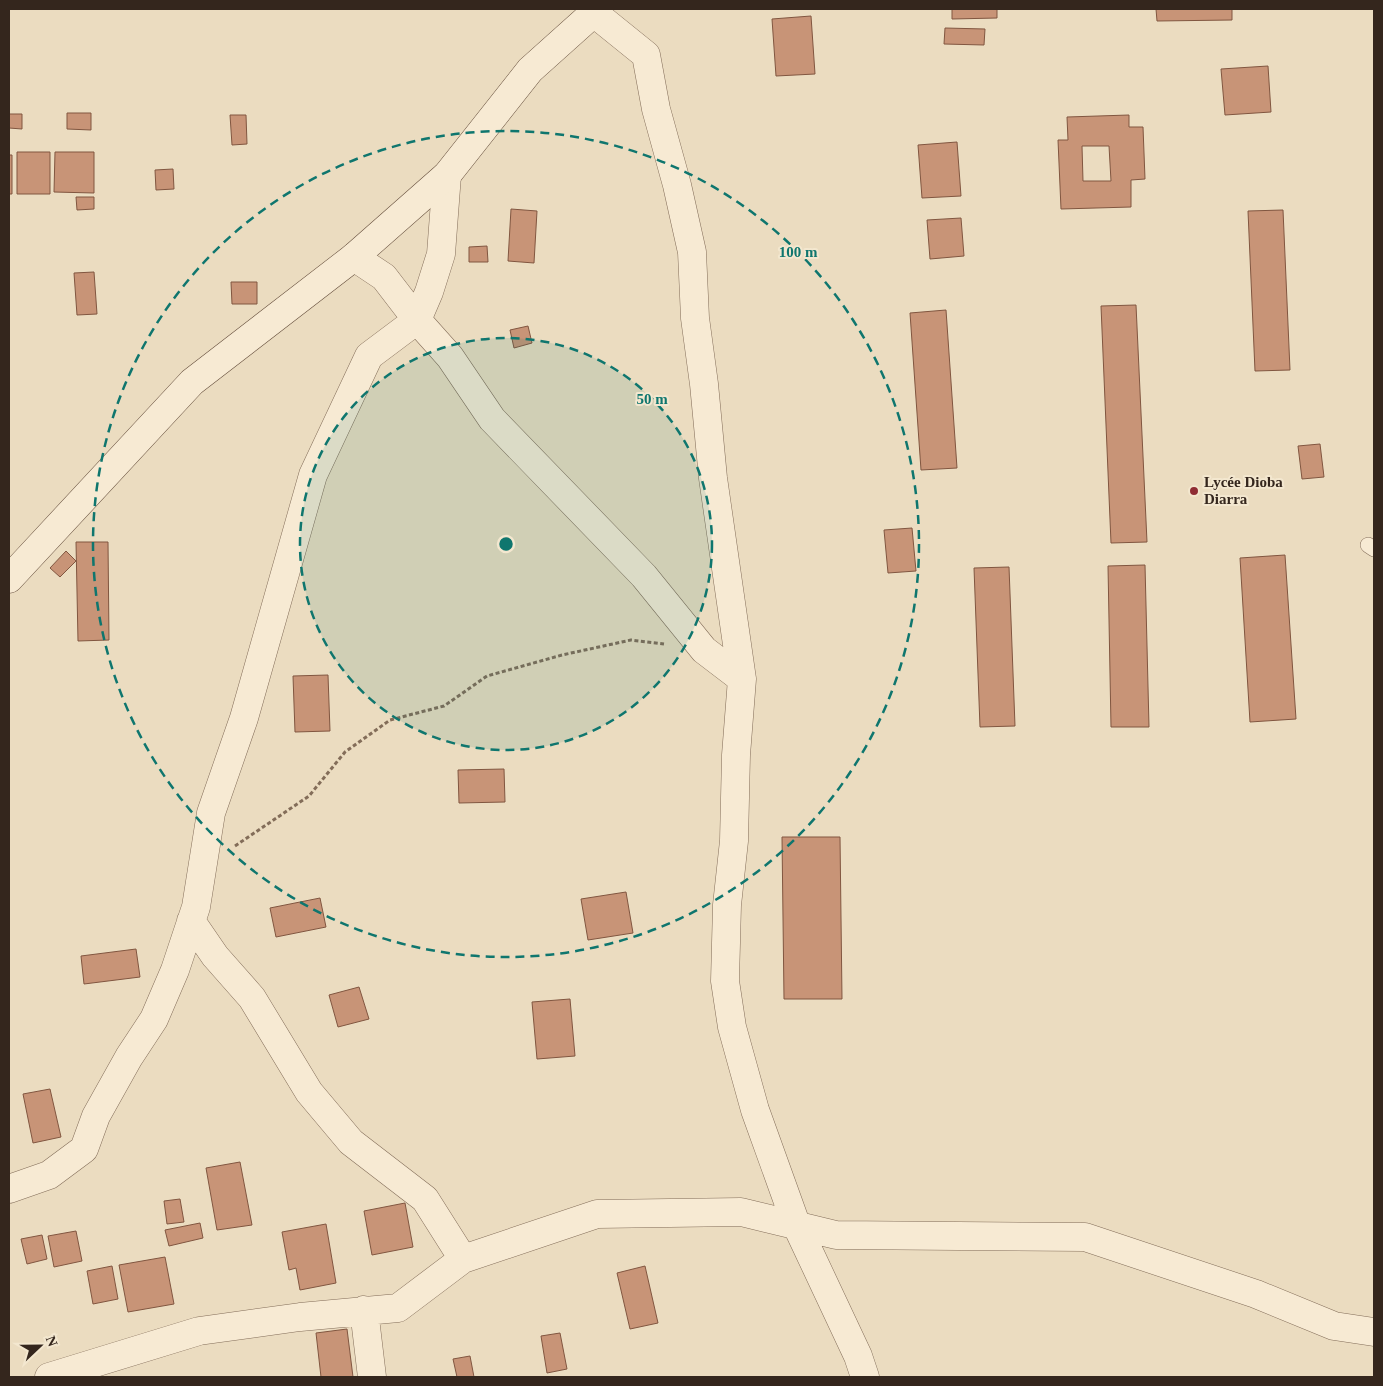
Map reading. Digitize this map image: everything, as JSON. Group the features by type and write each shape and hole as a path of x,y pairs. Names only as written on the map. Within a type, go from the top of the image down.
{"street":[{"path":"9,579 192,382 354,257 447,175 530,70 596,11 646,54 656,109 677,185 692,252 695,318 704,384 712,478 742,679 736,755 734,841 727,905 726,981 732,1027 755,1110 796,1224 858,1356 865,1377"},
{"path":"9,1189 49,1175 84,1149 96,1116 129,1057 154,1019 175,970 196,907 211,813 244,718 313,475 369,356 417,320 429,292 441,254 447,175"},
{"path":"354,257 384,277 417,320 450,357 492,419 644,576 704,650 742,679"},
{"path":"191,921 215,956 252,998 309,1092 351,1142 425,1199 462,1259"},
{"path":"49,1377 102,1369 199,1331 300,1316 398,1308 462,1259 597,1214 741,1212 836,1235 1085,1237 1256,1294 1334,1326 1374,1332"},
{"path":"364,1310 372,1377"}],"path":[{"path":"203,863 247,839 309,796 344,752 390,720 444,706 487,676 562,655 631,640 704,650"}],"building":[{"path":"952,9 997,9 997,18 952,19"},
{"path":"1156,9 1232,9 1232,20 1157,21"},
{"path":"811,16 815,74 776,76 772,19"},
{"path":"945,28 985,29 984,45 944,44"},
{"path":"1268,66 1271,112 1225,115 1221,69"},
{"path":"67,113 91,113 91,130 67,129"},
{"path":"9,114 22,114 22,129 9,128"},
{"path":"230,115 246,115 247,144 232,145"},
{"path":"1129,115 1129,127 1143,127 1145,179 1131,180 1131,207 1061,209 1058,140 1068,140 1067,117","holes":["1082,146 1109,146 1111,181 1083,181"]},
{"path":"957,142 961,196 922,198 918,145"},
{"path":"17,152 50,152 50,194 17,194"},
{"path":"55,152 94,152 94,193 54,192"},
{"path":"9,155 12,155 12,194 9,194"},
{"path":"173,169 174,189 156,190 155,170"},
{"path":"76,197 94,197 94,209 77,210"},
{"path":"511,209 537,211 534,263 508,261"},
{"path":"1283,210 1290,370 1255,371 1248,211"},
{"path":"961,218 964,256 930,259 927,220"},
{"path":"487,246 488,262 469,262 469,247"},
{"path":"94,272 97,314 77,315 74,273"},
{"path":"231,282 257,282 257,304 232,304"},
{"path":"1136,305 1147,542 1111,543 1101,306"},
{"path":"946,310 957,468 921,470 910,313"},
{"path":"528,326 532,343 514,348 510,330"},
{"path":"1320,444 1324,477 1302,479 1298,446"},
{"path":"912,528 916,571 888,573 884,530"},
{"path":"76,542 108,542 109,640 78,641"},
{"path":"66,551 76,561 60,577 50,568"},
{"path":"1285,555 1296,719 1250,722 1240,558"},
{"path":"1145,565 1149,727 1111,727 1108,566"},
{"path":"1009,567 1015,726 980,727 974,568"},
{"path":"328,675 330,731 295,732 293,676"},
{"path":"504,769 505,802 459,803 458,770"},
{"path":"782,837 840,837 842,999 784,999"},
{"path":"626,892 633,933 588,940 581,899"},
{"path":"320,898 326,927 276,937 270,908"},
{"path":"136,949 140,977 84,984 81,956"},
{"path":"359,987 369,1019 338,1027 329,995"},
{"path":"570,999 575,1056 537,1059 532,1002"},
{"path":"50,1089 61,1137 33,1143 23,1094"},
{"path":"240,1162 252,1225 217,1230 206,1168"},
{"path":"180,1199 184,1222 167,1224 164,1201"},
{"path":"405,1203 413,1247 372,1255 364,1211"},
{"path":"200,1223 203,1238 169,1246 165,1230"},
{"path":"326,1224 336,1283 300,1290 296,1268 289,1270 282,1232"},
{"path":"76,1231 82,1261 54,1267 48,1236"},
{"path":"42,1235 47,1259 27,1264 21,1239"},
{"path":"165,1257 174,1304 128,1312 119,1265"},
{"path":"112,1266 118,1299 93,1304 87,1271"},
{"path":"645,1266 658,1323 630,1329 617,1273"},
{"path":"347,1329 353,1377 321,1377 316,1333"},
{"path":"560,1333 567,1369 547,1373 541,1336"},
{"path":"470,1356 474,1377 457,1377 453,1359"}],"place":[{"name":"Lycée Dioba Diarra","path":"1194,491"}]}
